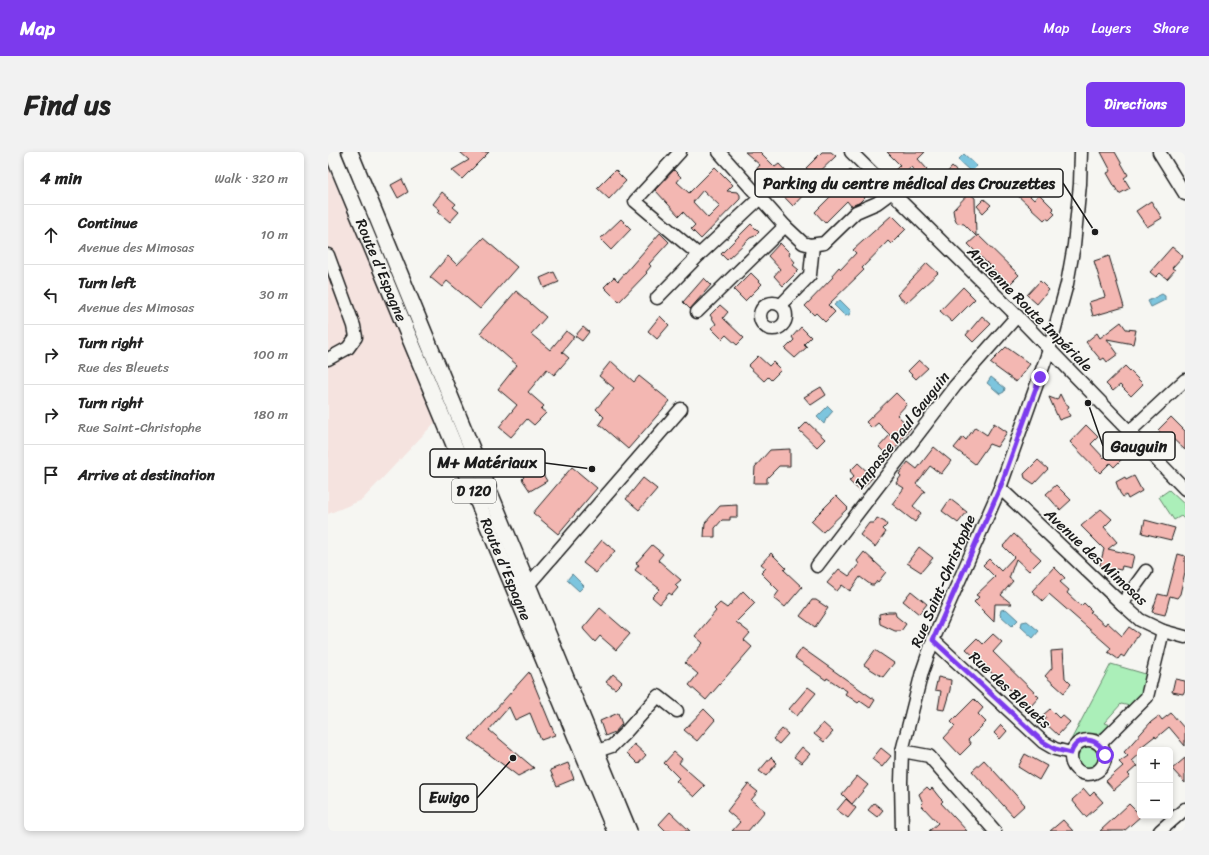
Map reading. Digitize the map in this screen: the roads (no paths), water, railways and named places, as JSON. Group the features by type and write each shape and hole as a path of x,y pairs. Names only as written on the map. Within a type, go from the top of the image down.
{"main road":[{"name":"Route d'Espagne","path":"332,152 615,831"},
{"name":"Route d'Espagne","path":"350,152 529,584 629,831"}],"street":[{"path":"680,152 635,201 699,255"},
{"path":"720,152 785,226 803,243 813,245 824,243 856,212 877,203 892,192"},
{"name":"Ancienne Route Impériale","path":"851,152 1017,316 1185,489"},
{"name":"Rue Saint-Christophe","path":"902,831 902,751 922,672 933,640 1000,488 1049,350 1074,245 1080,184 1080,152"},
{"path":"1159,152 1185,194"},
{"path":"657,298 699,255 761,197"},
{"path":"697,312 785,226"},
{"path":"781,305 810,275 813,245"},
{"path":"328,255 354,326 356,338 348,348 328,359"},
{"name":"Impasse Paul Gauguin","path":"817,566 955,386 1017,316"},
{"path":"1129,432 1185,380"},
{"path":"529,584 681,409"},
{"name":"Avenue des Mimosas","path":"1000,488 1140,620 1163,631 1185,637"},
{"path":"1122,604 1146,571"},
{"path":"1100,744 1147,697 1163,631"},
{"name":"Rue des Bleuets","path":"933,640 1043,742 1055,749 1071,753"},
{"path":"597,751 612,746 658,696 677,711"},
{"path":"1091,740 1100,744 1104,749 1105,761 1102,766 1093,773 1087,774 1076,770 1073,765 1071,753 1073,748 1081,741 1091,740"},
{"path":"902,751 929,756 995,831"},
{"path":"1160,831 1185,810"}],"water":[{"path":"964,154 977,166 971,172 958,160"},
{"path":"1162,294 1165,296 1165,300 1151,307 1148,301"},
{"path":"840,300 851,311 849,315 845,316 834,305"},
{"path":"991,377 1005,388 1004,392 1000,394 987,383"},
{"path":"828,406 833,411 826,419 824,424 817,417"},
{"path":"572,574 584,586 579,591 567,580"},
{"path":"1006,609 1018,620 1012,626 1000,615 1001,610"},
{"path":"1027,621 1039,631 1033,638 1021,627 1022,622"}],"place":[{"name":"Parking du centre médical des Crouzettes","path":"1095,232"},
{"name":"Gauguin","path":"1088,403"},
{"name":"M+ Matériaux","path":"592,469"},
{"name":"Ewigo","path":"513,758"}]}
